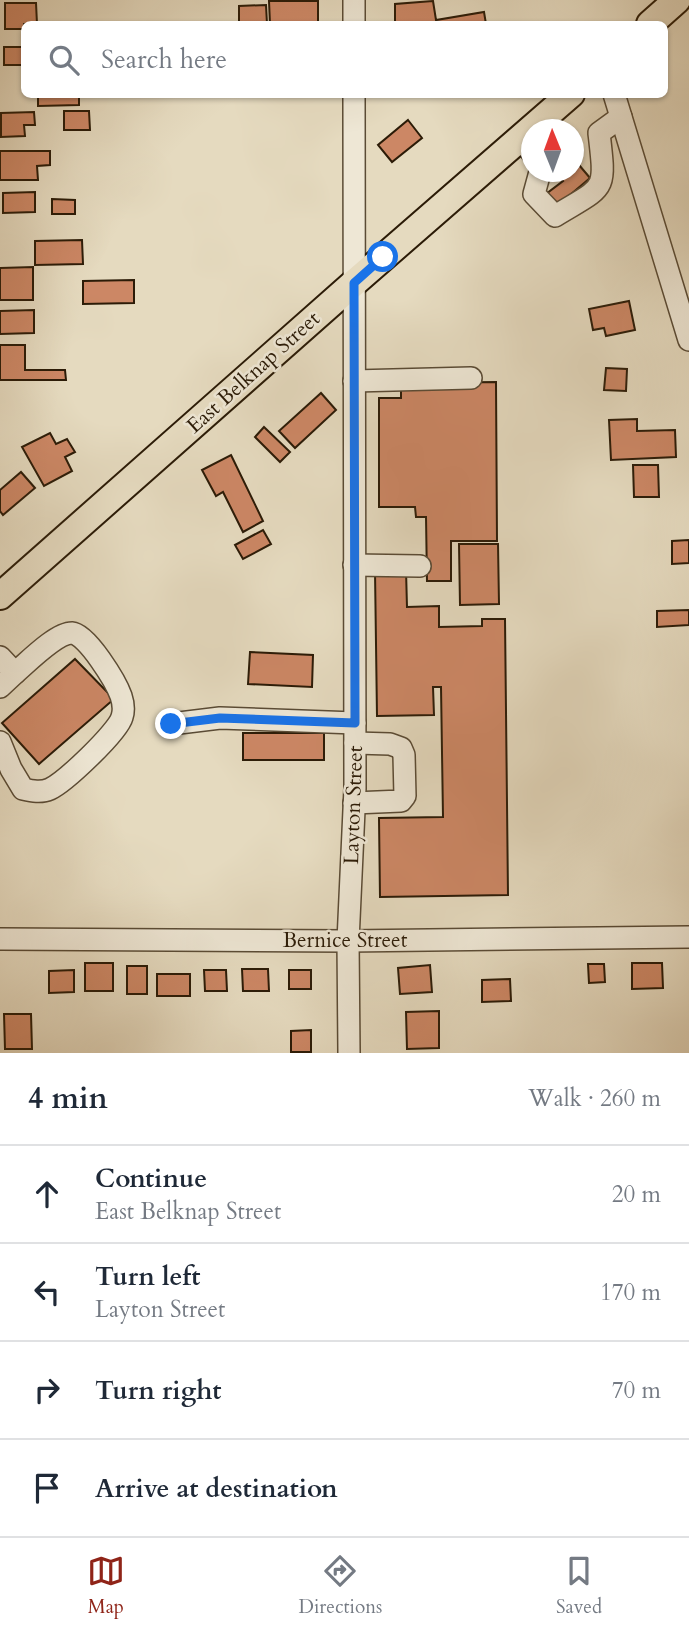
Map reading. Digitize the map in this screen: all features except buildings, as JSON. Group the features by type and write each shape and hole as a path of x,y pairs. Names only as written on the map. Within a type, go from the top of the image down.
{"main road":[{"path":"653,21 677,0"},
{"name":"East Belknap Street","path":"549,119 568,98"},
{"name":"East Belknap Street","path":"0,596 354,283 521,150"}],"street":[{"path":"354,0 354,21"},
{"name":"Layton Street","path":"349,1053 348,941 355,733 354,98"},
{"path":"615,98 689,340"},
{"path":"537,182 534,194 555,216 598,190 604,175 599,133 621,117"},
{"path":"354,380 471,378"},
{"path":"354,565 420,566"},
{"path":"0,742 23,789 49,789 80,766 120,723 123,713 121,695 90,645 81,636 72,633 57,638 5,672"},
{"path":"171,724 220,718 355,733 401,748 404,755 405,796 401,801 354,803"},
{"name":"Bernice Street","path":"0,939 348,941 689,937"}],"route":[{"path":"171,724 220,718 355,723 354,283 383,257"}]}
